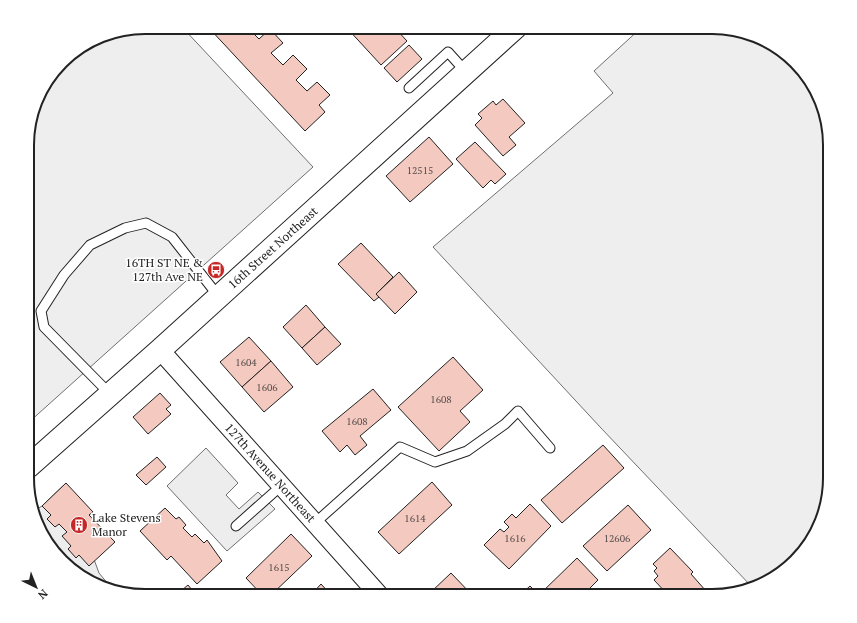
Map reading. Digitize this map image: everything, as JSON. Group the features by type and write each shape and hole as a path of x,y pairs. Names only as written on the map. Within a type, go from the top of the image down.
{"street":[{"name":"16th Street Northeast","path":"34,462 219,297 508,34"},
{"name":"127th Avenue Northeast","path":"160,350 374,589"}],"lane":[{"path":"409,88 448,52 466,72"},
{"path":"110,394 44,327 41,312 64,275 90,245 125,228 146,223 172,237 219,297"},
{"path":"315,523 400,447 436,462 468,451 505,424 518,411 550,448"},
{"path":"236,526 281,486"}],"shaded area":[{"path":"138,34 189,34 313,167 34,418 35,131 42,103 49,89 57,77 77,57 103,42 123,36"},
{"path":"634,34 719,34 734,36 761,45 780,57 800,77 817,109 823,138 823,485 821,500 812,527 800,546 780,566 761,578 748,583 601,428 433,247 613,93 594,71"},
{"path":"206,448 238,483 226,495 239,509 258,492 275,509 227,551 167,486"},
{"name":"Lake Stevens Manor","path":"66,483 99,573 107,582 89,574 77,566 57,546 45,527 40,514 38,508"}],"building":[{"path":"215,34 254,34 259,39 264,34 275,34 283,43 271,53 283,65 293,55 307,69 296,80 307,91 317,82 330,95 319,105 325,112 305,131"},
{"path":"352,34 400,34 407,41 381,65"},
{"path":"409,45 422,59 397,82 384,68"},
{"path":"503,99 525,123 509,137 516,145 503,156 475,125 482,118 478,114 493,101 496,105"},
{"path":"429,137 453,164 410,202 386,176"},
{"path":"475,142 506,174 495,184 491,180 483,188 456,159"},
{"path":"361,243 393,277 376,294 379,297 374,301 338,264"},
{"path":"399,272 417,292 395,314 376,294"},
{"path":"306,305 325,327 302,348 283,327"},
{"path":"325,327 341,344 317,365 302,348"},
{"path":"249,337 271,361 242,387 220,362"},
{"path":"453,357 483,390 460,411 470,422 439,451 398,407"},
{"path":"271,361 293,387 264,412 242,387"},
{"path":"373,389 391,410 360,436 367,445 355,455 347,445 340,452 322,431"},
{"path":"160,393 171,405 166,409 171,414 148,434 133,417"},
{"path":"603,445 624,468 562,523 541,500"},
{"path":"157,457 166,467 146,485 136,475"},
{"path":"432,482 452,505 399,554 378,532"},
{"name":"Lake Stevens Manor","path":"66,483 93,512 89,515 115,542 89,566 79,555 76,558 68,549 71,546 62,536 67,532 59,524 55,527 47,519 51,515 42,506"},
{"path":"530,504 551,526 509,569 484,545 500,529 504,532 509,527 504,522 512,514 516,518"},
{"path":"628,505 651,530 607,571 583,546"},
{"path":"165,508 176,519 179,517 186,525 183,528 192,537 195,534 204,543 207,540 222,561 197,584 171,556 167,560 140,531"},
{"path":"291,534 312,556 277,589 256,589 246,578"},
{"path":"670,548 693,572 691,574 704,589 662,589 654,580 658,576 654,571 657,568 653,564"},
{"path":"577,558 598,580 589,589 545,589"},
{"path":"451,573 466,589 434,589"},
{"path":"321,584 326,589 316,589"},
{"path":"188,585 191,589 183,589"}],"place":[{"name":"16TH ST NE & 127th Ave NE","path":"216,270"},
{"name":"Lake Stevens Manor","path":"79,525"}]}
